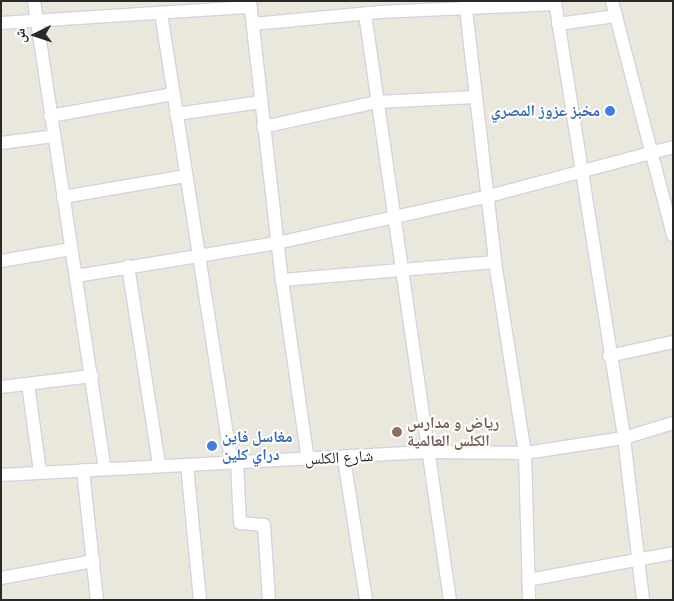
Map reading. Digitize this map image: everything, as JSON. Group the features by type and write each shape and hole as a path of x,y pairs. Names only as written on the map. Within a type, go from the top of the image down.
{"street":[{"path":"34,1 105,468"},
{"path":"612,1 650,154 673,235"},
{"path":"253,24 365,14 379,7 555,2 609,356 624,438 643,600"},
{"path":"1,24 162,13 207,5 250,4 277,243 308,460"},
{"path":"466,6 495,262 525,453 529,600"},
{"path":"162,13 176,114 234,462 240,523 264,525 269,600"},
{"path":"365,14 450,600"},
{"path":"558,24 616,16"},
{"path":"50,116 174,94"},
{"path":"263,127 377,102 476,97"},
{"path":"176,114 261,102"},
{"path":"1,143 54,136"},
{"path":"76,276 199,254 277,243 489,196 673,147"},
{"path":"63,197 186,176"},
{"path":"1,261 71,249"},
{"path":"282,280 495,262"},
{"path":"128,266 159,465"},
{"path":"609,356 673,342"},
{"path":"1,387 92,376"},
{"path":"28,384 40,472"},
{"name":"شارع الكلس","path":"1,475 159,465 308,460 430,452 525,453 624,438 673,423"},
{"path":"344,458 366,600"},
{"path":"186,465 200,600"},
{"path":"84,470 97,600"},
{"path":"528,580 673,553"},
{"path":"1,578 93,561"}],"place":[{"name":"مخبز عزوز المصري","path":"610,111"},
{"name":"رياض و مدارس الكلس العالمية","path":"397,432"},
{"name":"مغاسل فاين دراي كلين","path":"212,446"}]}
